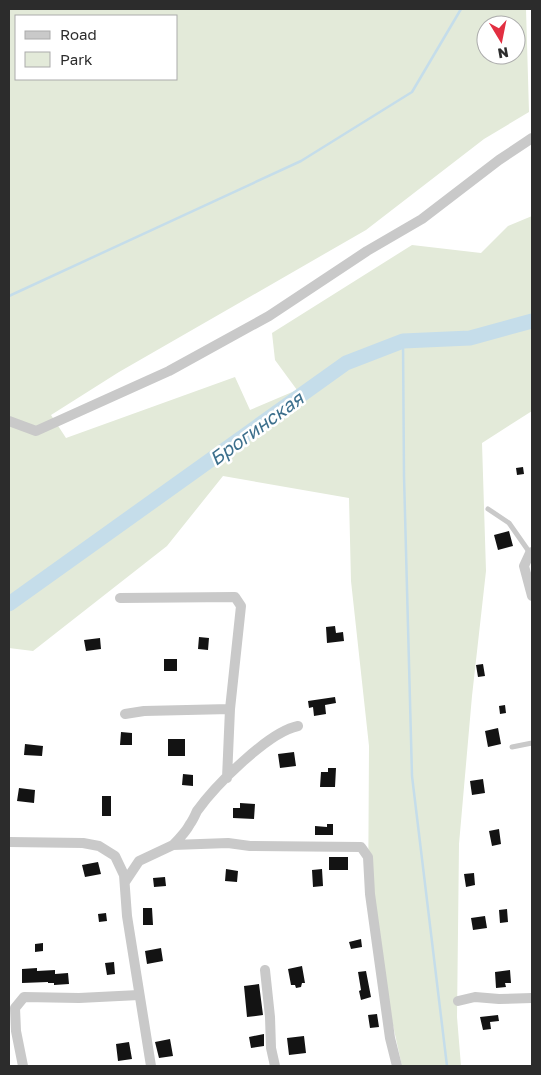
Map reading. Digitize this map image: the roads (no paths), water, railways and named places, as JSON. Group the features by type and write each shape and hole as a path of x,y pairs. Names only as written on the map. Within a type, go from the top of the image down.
{"street":[{"path":"9,421 36,430 169,372 268,316 367,251 422,219 499,160 532,138"},
{"path":"531,553 524,566 532,596"},
{"path":"120,598 235,597 241,606 230,708 227,778"},
{"path":"126,714 144,711 230,708"},
{"path":"125,882 139,861 173,845 190,826 196,812 249,756 288,728 298,726"},
{"path":"9,842 83,843 99,846 115,856 124,875 127,916 151,1066"},
{"path":"173,845 228,843 250,846 361,847 368,857 370,894 389,1029 397,1066"},
{"path":"265,970 270,1017 270,1048 275,1066"},
{"path":"23,1066 16,1031 15,1008 24,997 78,998 139,995"},
{"path":"458,1001 476,997 499,999 532,998"}],"lane":[{"path":"488,509 509,523 531,553"},
{"path":"512,747 532,743"}],"waterway":[{"path":"9,296 301,161 412,92 461,9"},
{"name":"Брогинская","path":"9,604 346,363 403,341 470,338 532,321"},
{"path":"403,341 404,476 412,776 447,1066"}]}
